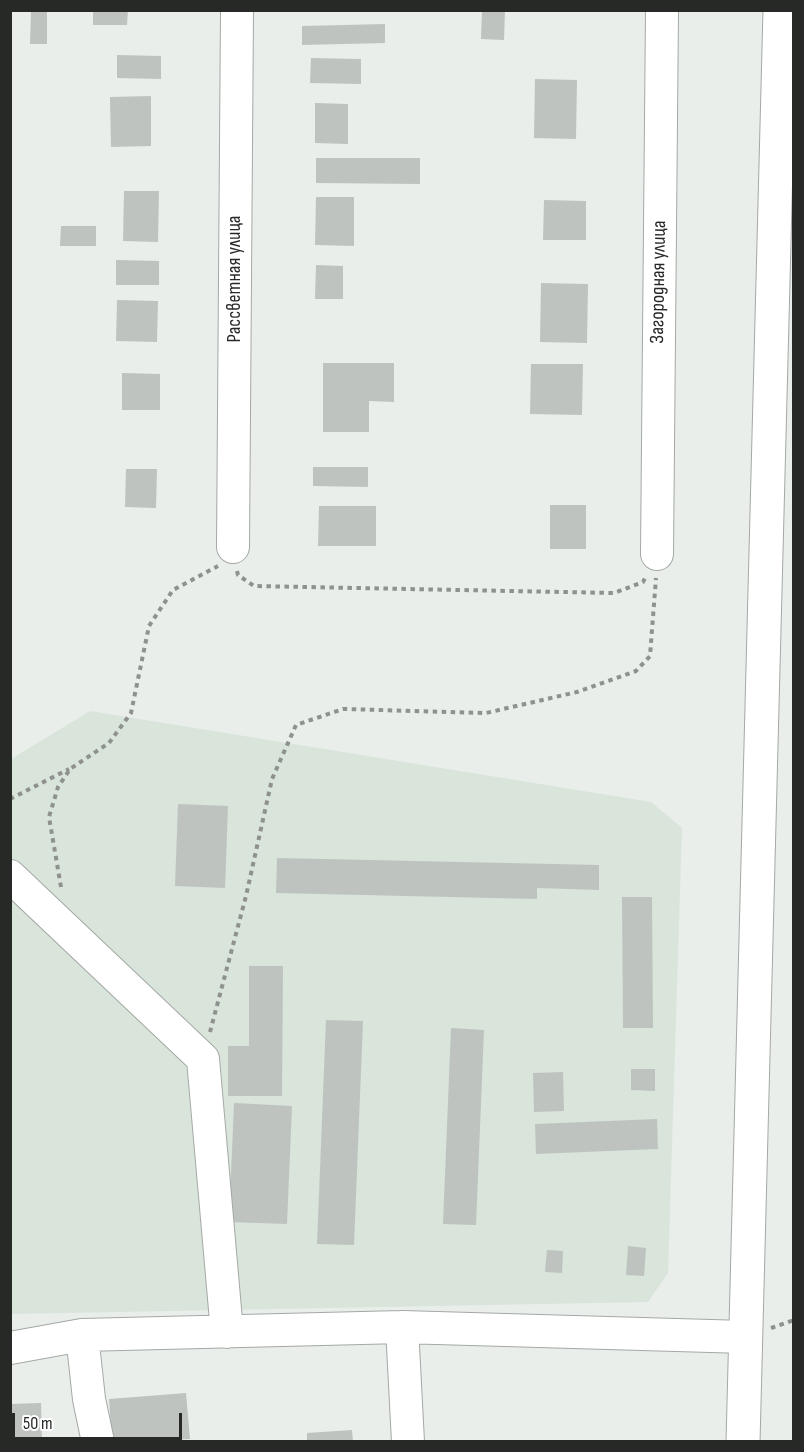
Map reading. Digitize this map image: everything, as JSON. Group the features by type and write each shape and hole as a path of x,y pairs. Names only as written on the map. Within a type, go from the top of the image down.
{"main road":[{"path":"743,1442 780,10"}],"street":[{"name":"Рассветная улица","path":"233,547 237,10"},
{"name":"Загородная улица","path":"657,554 662,10"},
{"path":"10,876 203,1059 227,1332"},
{"path":"402,1327 408,1442"},
{"path":"10,1348 82,1335 402,1327 745,1337"},
{"path":"82,1335 89,1399 98,1442"}],"path":[{"path":"233,547 238,574 255,586 602,593 614,593 643,582 657,554"},
{"path":"10,799 70,769 109,743 132,713 149,626 173,590 221,563 233,547"},
{"path":"203,1059 246,896 272,779 296,726 343,709 486,713 577,692 636,671 650,657 657,554"},
{"path":"70,769 58,787 49,817 70,932"}],"shaded area":[{"path":"90,711 651,802 682,828 668,1273 648,1302 11,1314 11,759"}],"building":[{"path":"31,10 47,10 47,44 30,44"},
{"path":"93,10 128,10 127,25 93,25"},
{"path":"482,10 505,10 504,40 481,39"},
{"path":"385,24 385,43 302,45 302,26"},
{"path":"117,55 161,56 161,79 117,78"},
{"path":"311,58 361,59 361,84 310,83"},
{"path":"535,79 577,80 576,139 534,138"},
{"path":"151,96 151,146 111,147 110,97"},
{"path":"315,103 348,104 348,144 315,143"},
{"path":"316,158 420,158 420,184 316,183"},
{"path":"124,191 159,191 158,242 123,241"},
{"path":"316,197 354,197 354,246 315,245"},
{"path":"544,200 586,201 586,240 543,240"},
{"path":"61,226 96,226 96,246 60,246"},
{"path":"116,260 159,261 159,285 116,285"},
{"path":"316,265 343,266 343,299 315,299"},
{"path":"541,283 588,284 587,343 540,342"},
{"path":"117,300 158,301 157,342 116,341"},
{"path":"323,363 394,363 394,402 369,401 369,432 323,432"},
{"path":"531,364 583,364 582,415 530,414"},
{"path":"122,373 160,374 160,410 122,410"},
{"path":"313,467 368,467 368,487 313,486"},
{"path":"126,469 157,469 156,508 125,507"},
{"path":"550,505 586,505 586,549 550,549"},
{"path":"319,506 376,506 376,546 318,546"},
{"path":"178,804 228,806 225,888 175,886"},
{"path":"277,858 599,865 599,890 537,888 537,899 276,893"},
{"path":"622,897 652,897 653,1028 623,1028"},
{"path":"249,966 283,966 282,1096 228,1096 228,1046 249,1046"},
{"path":"326,1020 363,1021 354,1245 317,1244"},
{"path":"451,1028 484,1030 476,1225 443,1224"},
{"path":"631,1069 655,1069 655,1091 631,1090"},
{"path":"563,1072 564,1111 534,1112 533,1073"},
{"path":"234,1103 292,1106 287,1224 229,1222"},
{"path":"657,1119 658,1149 536,1154 535,1124"},
{"path":"628,1246 646,1248 644,1276 626,1275"},
{"path":"547,1250 563,1251 562,1273 545,1272"},
{"path":"186,1393 190,1439 112,1442 109,1399"},
{"path":"41,1403 42,1442 10,1442 10,1404"},
{"path":"352,1430 353,1442 307,1442 307,1433"}]}
